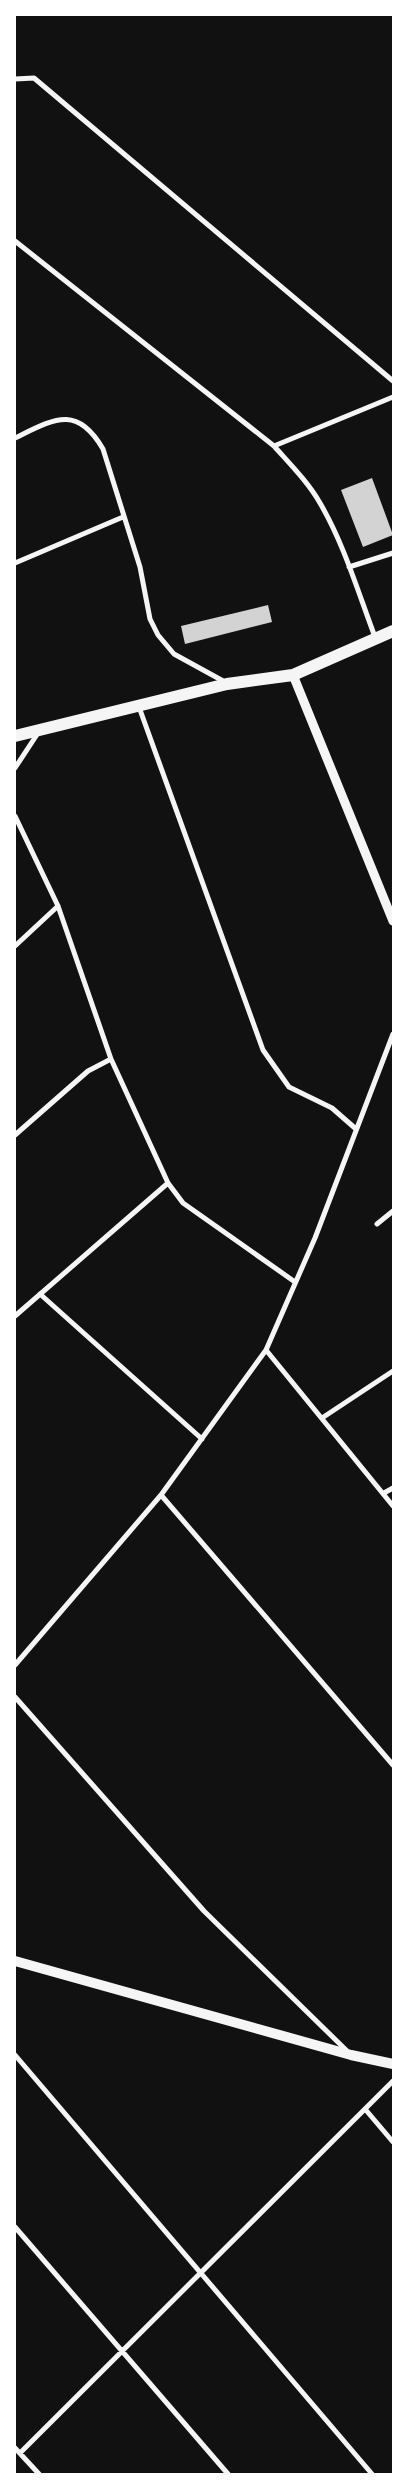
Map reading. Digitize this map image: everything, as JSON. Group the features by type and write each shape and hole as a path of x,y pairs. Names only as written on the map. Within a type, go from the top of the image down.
{"main road":[{"path":"15,736 228,684 293,675 375,637 393,631"},
{"path":"15,1961 351,2055 393,2064"}],"street":[{"path":"15,78 34,78 393,381"},
{"path":"15,241 274,446 303,478 320,502 349,567 375,637"},
{"path":"274,446 393,396"},
{"path":"15,438 51,420 66,418 81,422 95,434 103,449 140,567 150,619 158,635 174,654 193,667 228,684"},
{"path":"15,563 123,517"},
{"path":"349,567 393,553"},
{"path":"293,675 393,921"},
{"path":"139,707 263,1050 289,1087 332,1108 356,1129"},
{"path":"15,768 40,729"},
{"path":"15,816 58,906 111,1059 168,1183 184,1203 295,1282"},
{"path":"15,946 58,906"},
{"path":"15,1665 161,1496 266,1350 295,1282 393,1034"},
{"path":"15,1135 88,1070 111,1059"},
{"path":"15,1316 168,1183"},
{"path":"376,1224 393,1212"},
{"path":"40,1294 202,1439"},
{"path":"266,1350 393,1506"},
{"path":"322,1418 393,1371"},
{"path":"384,1493 393,1488"},
{"path":"161,1496 393,1765"},
{"path":"15,1697 204,1910 351,2055"},
{"path":"15,2055 372,2474"},
{"path":"20,2453 393,2080"},
{"path":"365,2109 393,2142"},
{"path":"15,2227 228,2474"},
{"path":"15,2448 39,2474"}],"building":[{"path":"372,478 393,535 363,547 341,490"},
{"path":"268,605 272,622 185,644 181,626"}]}
